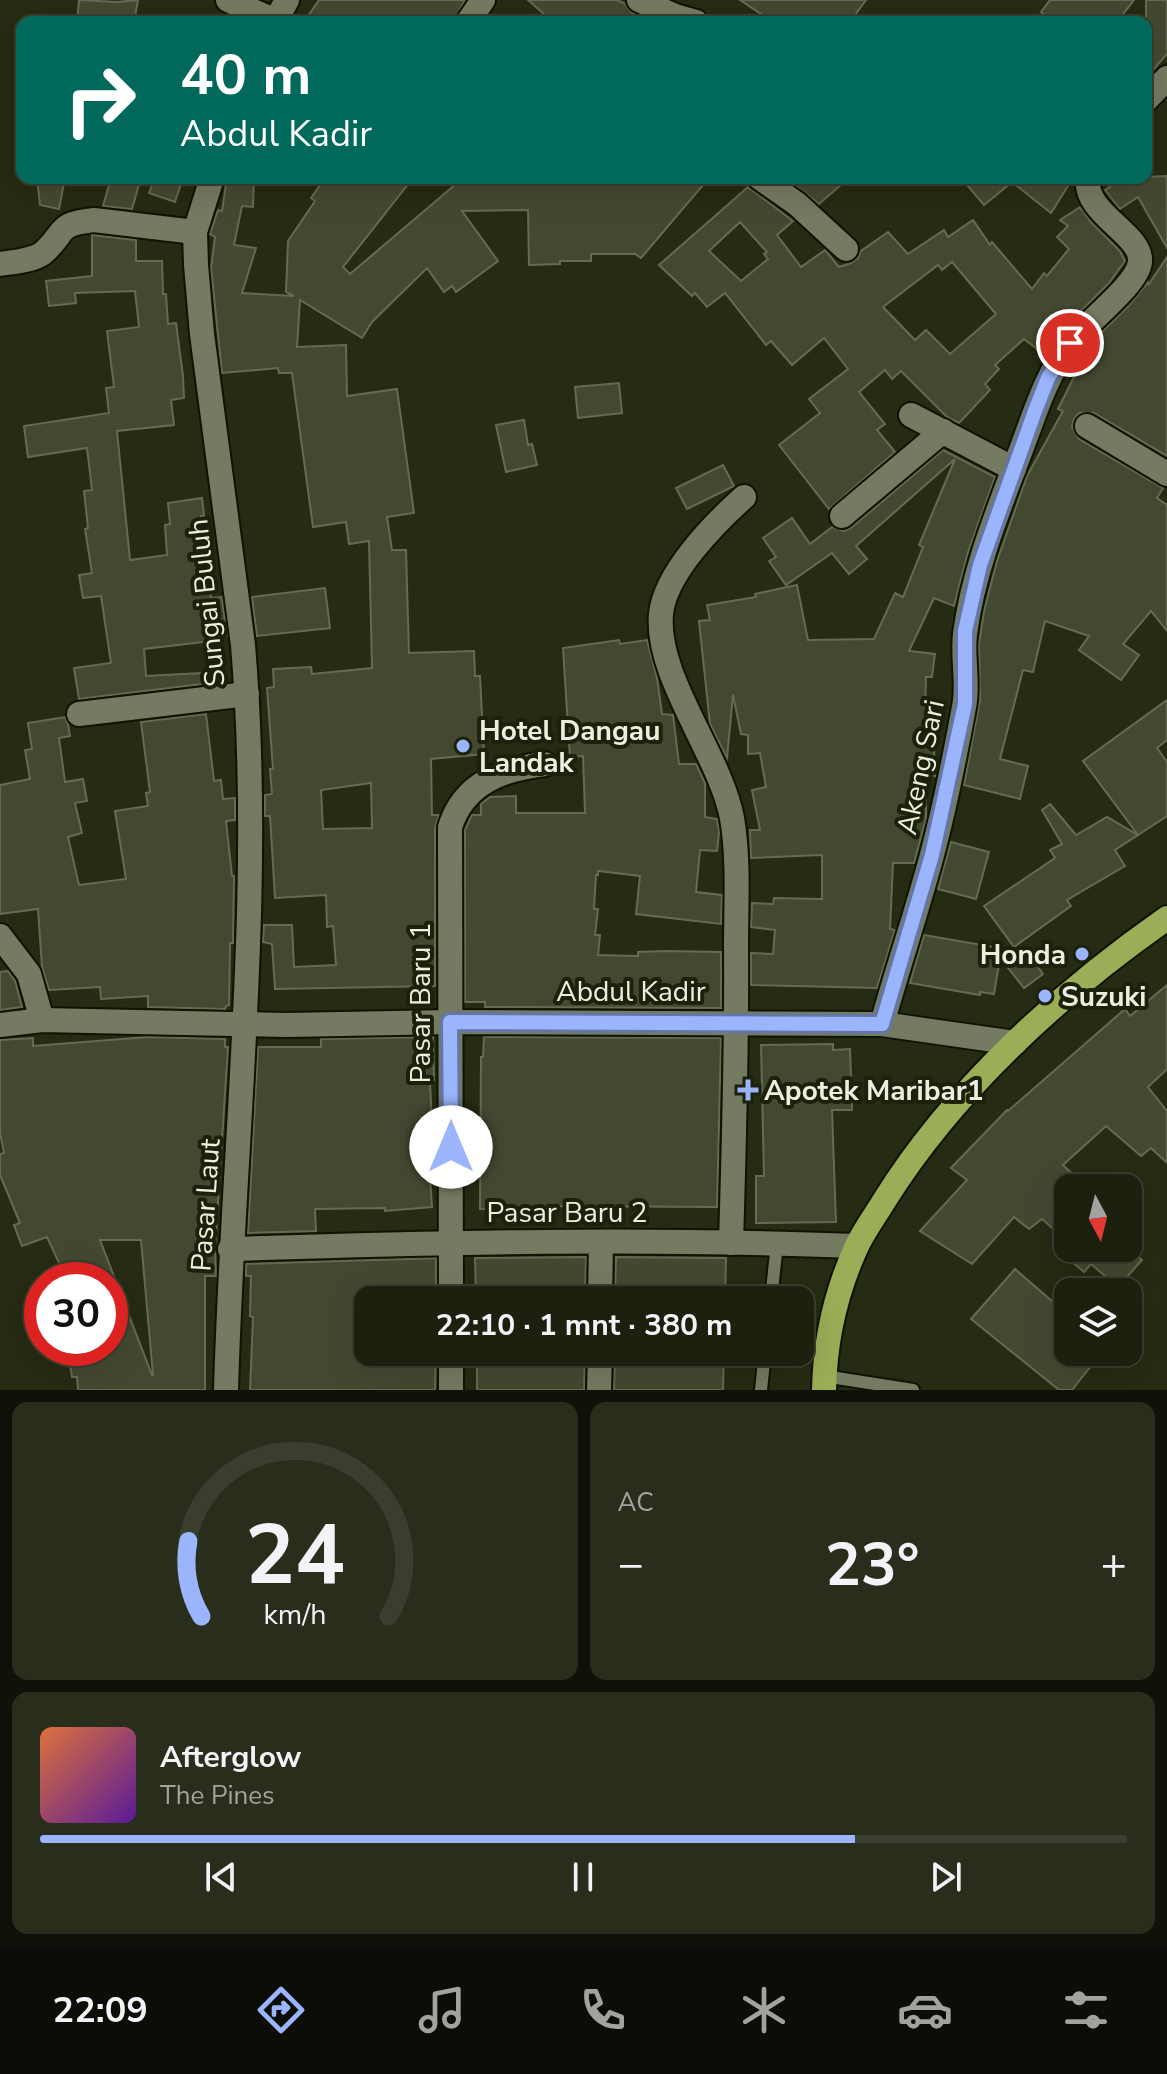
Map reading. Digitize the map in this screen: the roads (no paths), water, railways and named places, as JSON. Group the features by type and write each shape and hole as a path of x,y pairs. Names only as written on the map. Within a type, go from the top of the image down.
{"highway":[{"path":"824,1383 833,1313 856,1246 895,1183 946,1115 1015,1043 1121,950 1167,918"}],"street":[{"path":"228,0 263,16"},
{"path":"639,0 675,16"},
{"path":"1152,94 1167,78"},
{"name":"Sungai Buluh","path":"210,184 195,232 202,334 232,548 247,694 249,830 246,1025"},
{"path":"769,184 797,204 846,249"},
{"name":"Akeng Sari","path":"882,1024 932,855 965,704 965,631 980,565 1048,378 1070,343 1119,293 1140,264 1140,254 1100,210 1088,191 1088,184"},
{"path":"0,264 43,253 61,230 79,222 94,220 195,232"},
{"path":"911,415 1014,469"},
{"path":"1087,426 1167,474"},
{"path":"842,516 943,431"},
{"path":"731,1243 737,1021 736,873 732,821 724,785 676,683 660,626 662,609 683,566 701,541 744,497"},
{"path":"79,714 247,694"},
{"name":"Pasar Baru 1","path":"451,1286 450,827 455,812 472,792 497,774 513,768 545,764"},
{"path":"0,936 29,974 42,1020"},
{"name":"Abdul Kadir","path":"0,1025 42,1020 246,1025 737,1021 882,1024 1015,1043"},
{"name":"Pasar Laut","path":"226,1390 230,1249 235,1215 246,1025"},
{"name":"Pasar Baru 2","path":"230,1249 452,1241 856,1246"},
{"path":"600,1286 601,1242"},
{"path":"451,1366 451,1390"},
{"path":"599,1390 600,1366"}],"lane":[{"path":"772,1286 777,1243"},
{"path":"761,1390 764,1366"},
{"path":"824,1383 913,1390"}],"place":[{"name":"Hotel Dangau Landak","path":"463,746"},
{"name":"Honda","path":"1082,954"},
{"name":"Suzuki","path":"1045,996"},
{"name":"Apotek Maribar1","path":"748,1090"}]}
